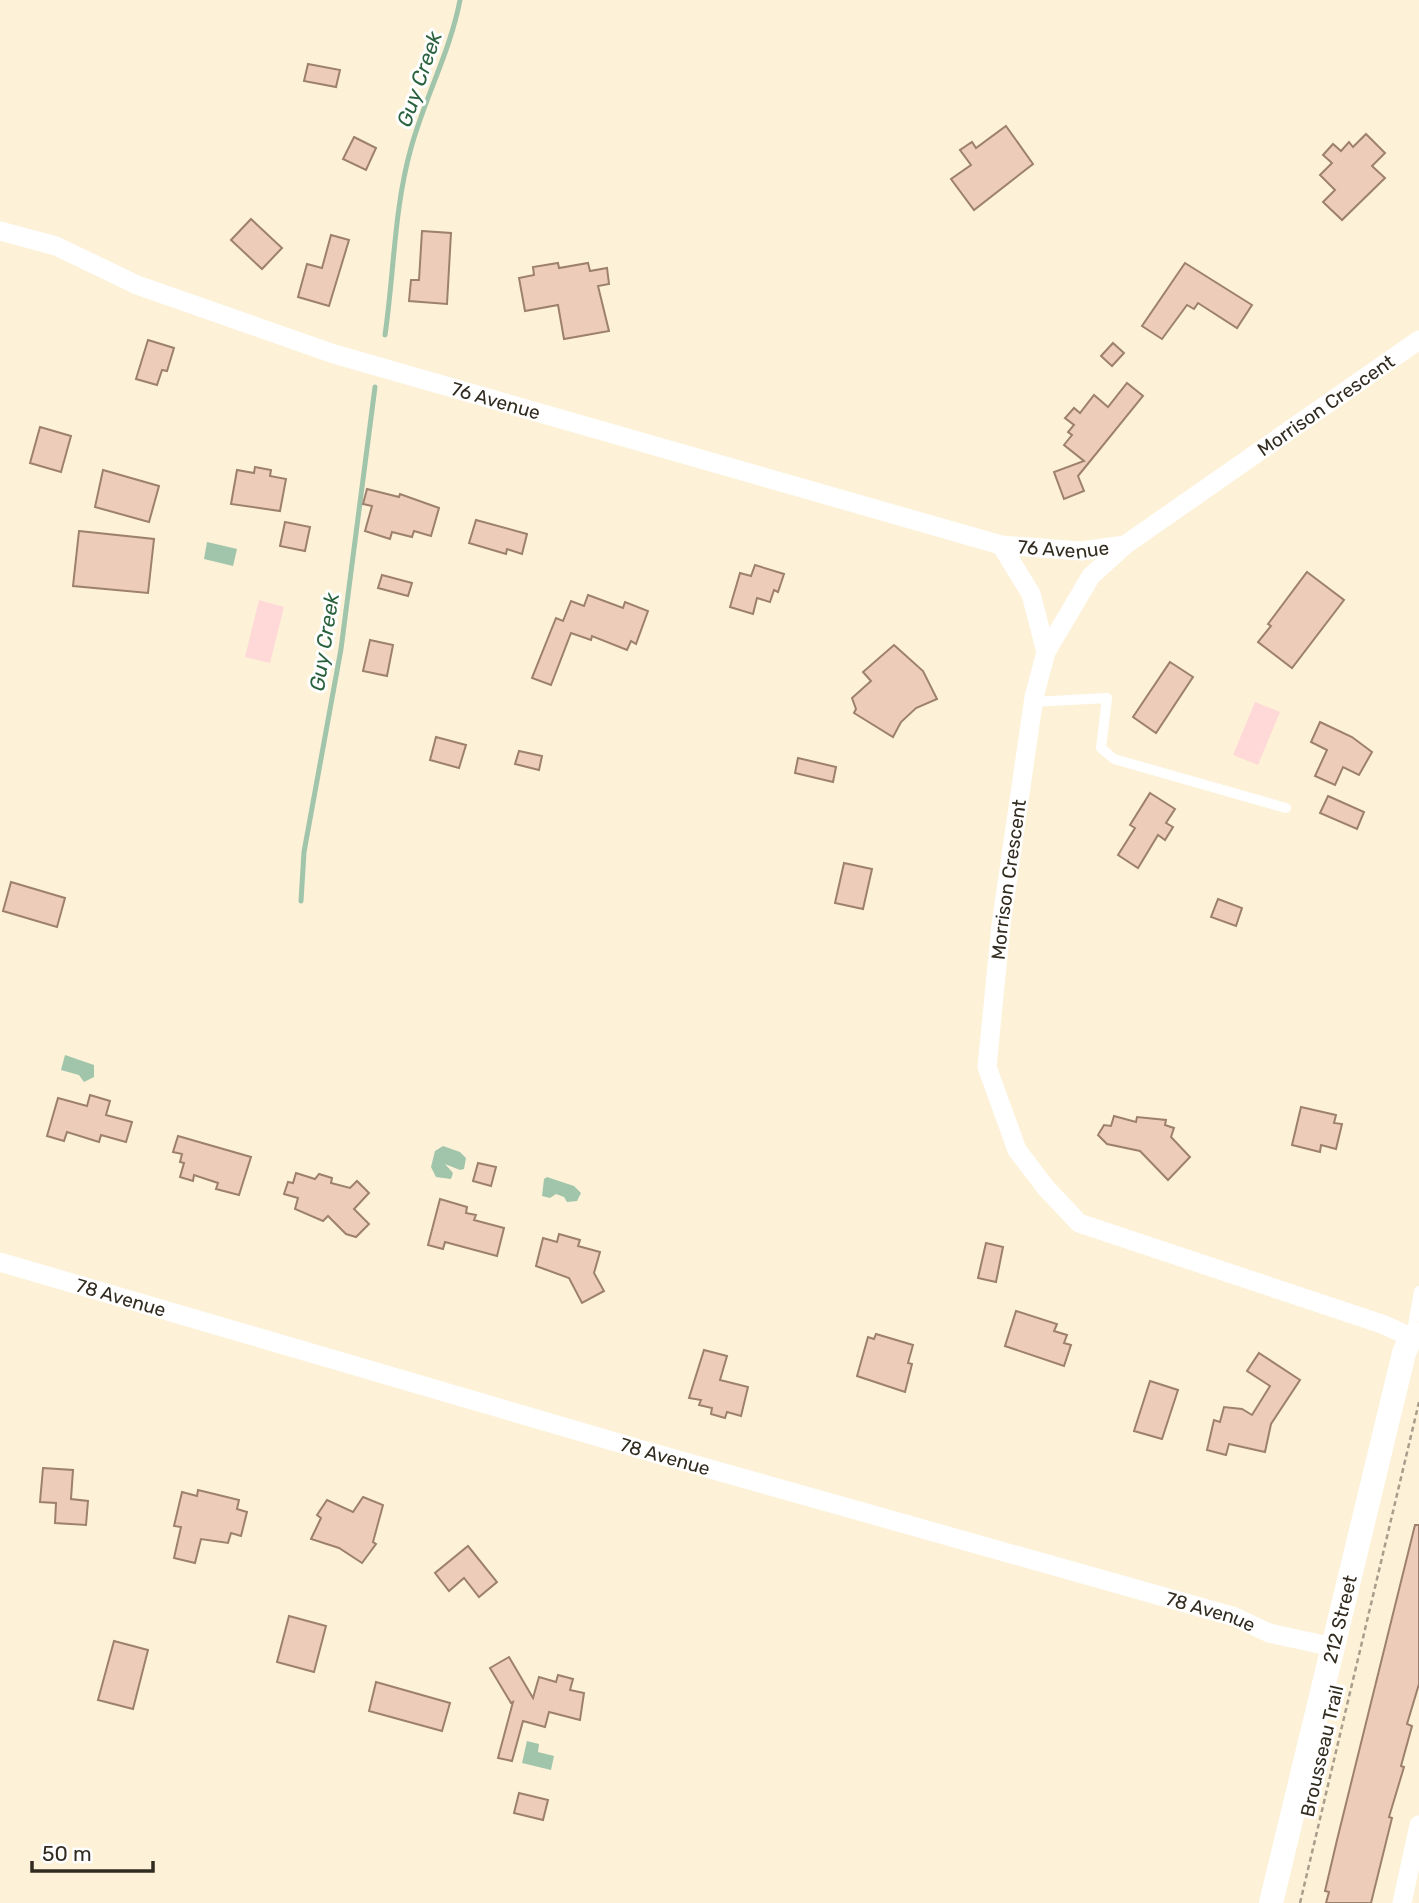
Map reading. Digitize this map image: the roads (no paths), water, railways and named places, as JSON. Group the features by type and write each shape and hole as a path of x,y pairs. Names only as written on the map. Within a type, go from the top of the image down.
{"street":[{"name":"76 Avenue","path":"0,231 56,246 137,285 334,354 1002,545 1081,551 1125,545"},
{"name":"Morrison Crescent","path":"1415,1336 1079,1223 1046,1188 1017,1150 987,1068 1001,925 1033,702 1045,652 1091,576 1125,545 1419,340"},
{"name":"76 Avenue","path":"1002,545 1031,594 1045,652"},
{"name":"78 Avenue","path":"0,1262 630,1446 1235,1617 1269,1633 1332,1647"},
{"name":"212 Street","path":"1272,1903 1332,1647 1415,1336"},
{"path":"1402,1903 1419,1825"}],"lane":[{"path":"1033,702 1107,698 1101,748 1114,759 1286,808"},
{"path":"1415,1336 1419,1291"}],"waterway":[{"name":"Guy Creek","path":"385,335 405,171 450,38 460,0"},
{"name":"Guy Creek","path":"301,901 304,852 341,649 375,387"}]}
